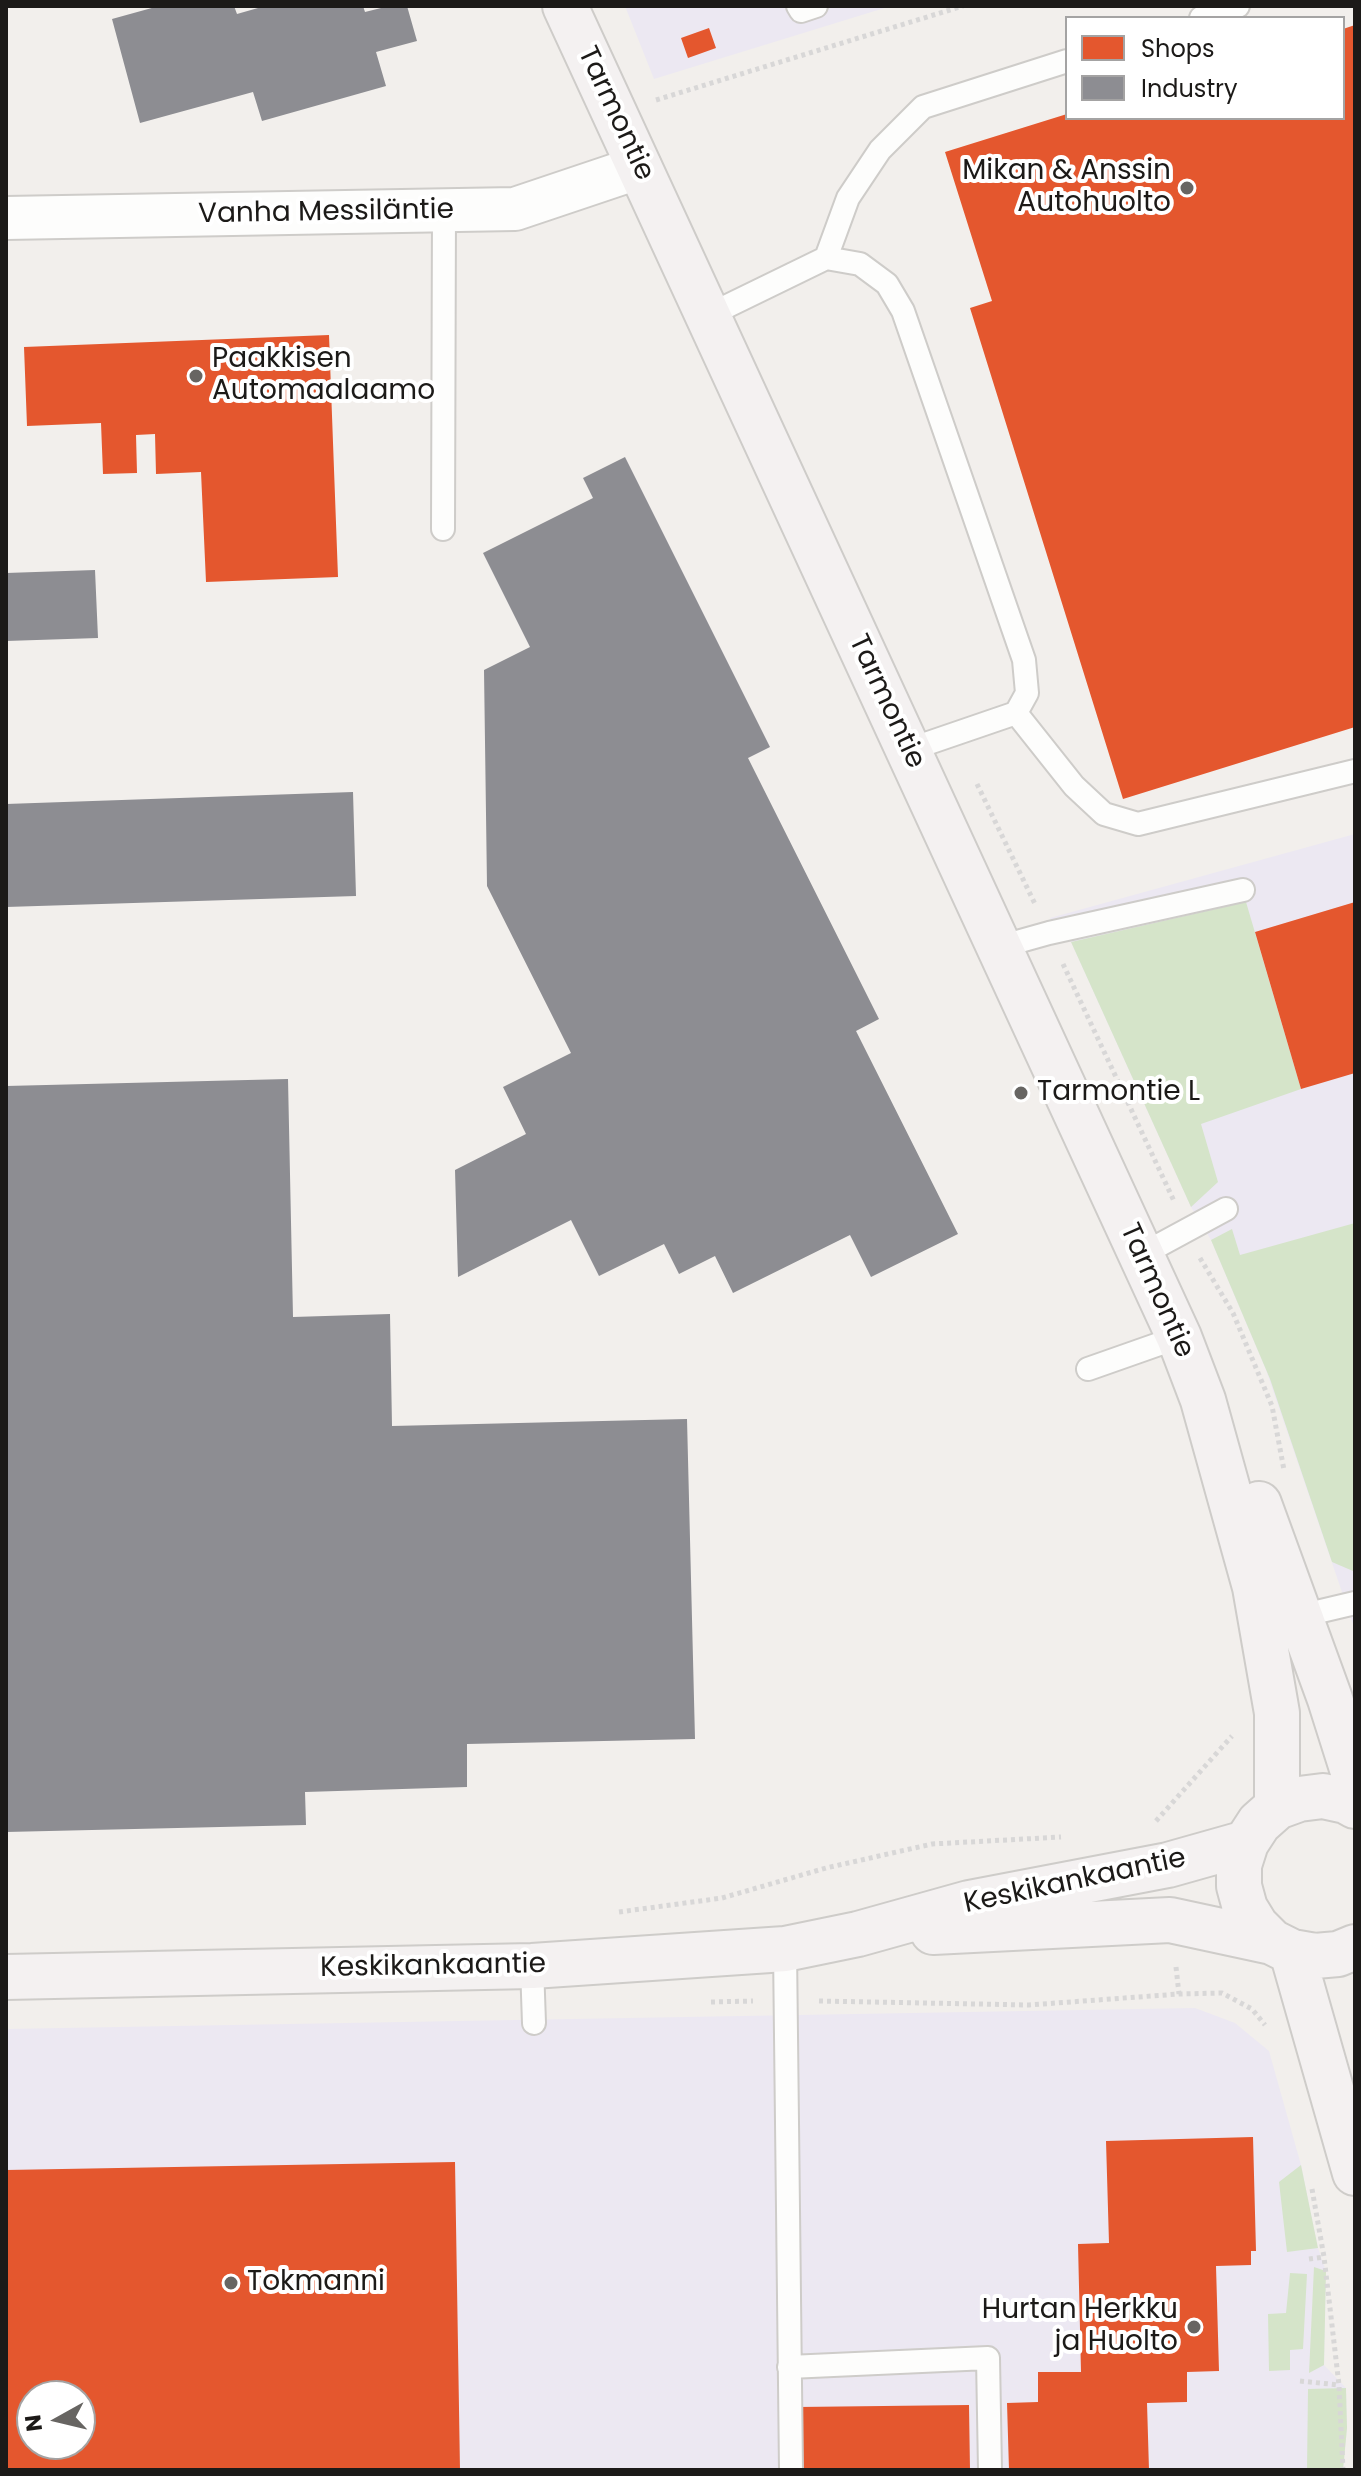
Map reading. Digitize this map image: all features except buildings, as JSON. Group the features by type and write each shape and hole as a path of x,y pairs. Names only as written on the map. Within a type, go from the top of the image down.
{"street":[{"name":"Tarmontie","path":"565,6 1179,1337 1203,1400 1255,1587 1277,1713 1277,1807"},
{"name":"Vanha Messiläntie","path":"6,218 515,209 640,167"},
{"name":"Tarmontie","path":"1203,1400 1245,1466 1355,1778"},
{"path":"1355,1806 1323,1796 1299,1799 1277,1807 1259,1823 1246,1843 1239,1865 1239,1886 1245,1908 1256,1926 1282,1947 1317,2037 1355,2173"},
{"name":"Keskikankaantie","path":"6,1977 532,1966 785,1949 858,1934 969,1903 1168,1865 1246,1843"},
{"name":"Keskikankaantie","path":"858,1934 1170,1920 1315,1956 1338,1954 1355,1947"}],"lane":[{"path":"798,6 801,11 816,6"},
{"path":"1207,16 1238,6"},
{"path":"826,258 848,198 880,150 923,107 1065,62"},
{"path":"443,529 444,211"},
{"path":"707,316 826,258 860,264 887,284 903,311 1024,660 1027,693 1016,713 908,750"},
{"path":"1016,713 1074,786 1104,814 1138,824 1355,771"},
{"path":"999,947 1243,890"},
{"path":"1141,1255 1226,1209"},
{"path":"1088,1369 1179,1337"},
{"path":"1300,1616 1355,1603"},
{"path":"785,1949 791,2470"},
{"path":"532,1966 534,2023"},
{"path":"789,2367 988,2358 990,2470"}],"path":[{"path":"652,102 963,6"},
{"path":"1153,1826 1248,1718 1277,1713"},
{"path":"618,1912 722,1898 826,1868 932,1844 1065,1837"},
{"path":"706,2002 784,2000 1029,2005 1222,1993 1252,2009 1287,2051 1317,2037"},
{"path":"1311,2184 1324,2257 1339,2385 1343,2470"},
{"path":"1309,2259 1324,2257"},
{"path":"1300,2381 1339,2385"}],"shaded area":[{"path":"625,6 891,6 654,79"},
{"path":"1355,834 1355,1630 1266,1370 1211,1240 1191,1207 1071,942 1050,918"},
{"path":"1195,2008 1235,2023 1269,2051 1326,2271 1324,2365 1346,2388 1347,2428 1343,2470 6,2470 6,2029"}],"green space":[{"path":"1246,902 1301,1089 1201,1124 1218,1182 1191,1207 1071,942"},
{"path":"1355,1223 1353,1571 1332,1562 1270,1379 1211,1240 1232,1229 1240,1255"},
{"path":"1301,2165 1318,2248 1287,2252 1279,2182"},
{"path":"1314,2267 1326,2271 1324,2365 1309,2373"},
{"path":"1290,2273 1307,2274 1303,2349 1290,2350 1290,2370 1269,2371 1268,2314 1286,2313"},
{"path":"1346,2388 1347,2428 1343,2470 1307,2470 1308,2389"}],"place":[{"name":"Mikan & Anssin Autohuolto","path":"1187,188"},
{"name":"Paakkisen Automaalaamo","path":"196,376"},
{"name":"Tarmontie L","path":"1021,1093"},
{"name":"Tokmanni","path":"231,2283"},
{"name":"Hurtan Herkku ja Huolto","path":"1194,2327"}]}
